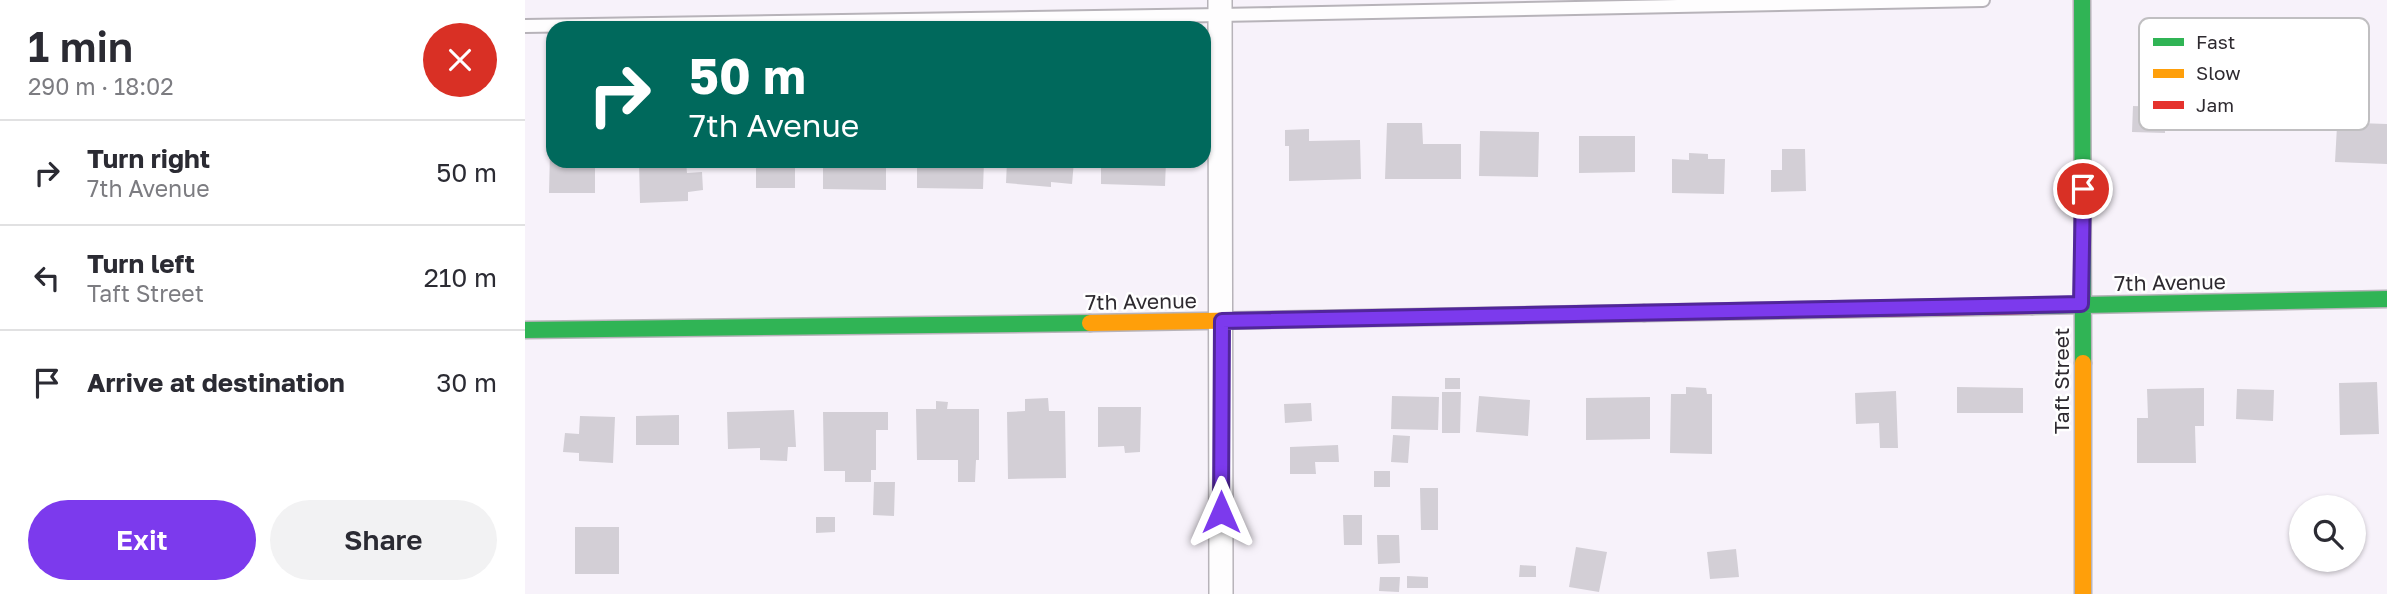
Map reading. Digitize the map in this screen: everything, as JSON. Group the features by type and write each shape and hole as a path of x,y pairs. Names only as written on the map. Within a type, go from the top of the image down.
{"street":[{"name":"Taft Street","path":"2082,0 2083,594"},
{"path":"1220,8 1221,594"},
{"name":"7th Avenue","path":"525,330 1222,321 2387,299"}],"lane":[{"path":"718,21 1220,8 1983,0"},
{"path":"525,26 546,25"}],"building":[{"path":"2133,106 2139,106 2139,130 2165,130 2165,133 2132,132"},
{"path":"1387,123 1422,123 1423,144 1461,144 1461,179 1385,179"},
{"path":"2369,123 2387,124 2387,164 2335,162 2337,130 2369,130"},
{"path":"1309,129 1309,141 1360,140 1361,179 1289,181 1289,146 1285,146 1285,130"},
{"path":"1480,131 1539,132 1538,177 1479,176"},
{"path":"1579,136 1635,136 1635,172 1579,173"},
{"path":"1782,149 1805,149 1806,191 1771,192 1771,170 1782,170"},
{"path":"1689,153 1708,154 1708,159 1725,159 1724,194 1672,193 1672,159 1689,160"},
{"path":"550,168 595,168 595,193 549,193"},
{"path":"639,168 687,168 687,173 702,172 703,190 688,192 688,201 640,203"},
{"path":"756,168 795,168 795,188 756,188"},
{"path":"823,168 886,168 886,190 823,189"},
{"path":"917,168 984,168 983,189 917,188"},
{"path":"1007,168 1073,168 1072,184 1051,182 1051,187 1006,183"},
{"path":"1101,168 1166,168 1165,186 1101,184"},
{"path":"1445,378 1460,378 1460,389 1445,389"},
{"path":"2377,382 2379,434 2340,435 2339,383"},
{"path":"1686,387 1706,388 1707,394 1712,394 1712,454 1670,453 1671,394 1686,394"},
{"path":"1957,387 2023,388 2023,413 1957,413"},
{"path":"2204,388 2204,426 2195,426 2196,463 2137,463 2137,418 2148,418 2147,389"},
{"path":"2237,389 2274,390 2273,421 2236,419"},
{"path":"1896,391 1898,448 1880,448 1879,423 1856,424 1855,393"},
{"path":"1442,392 1461,392 1460,433 1442,433"},
{"path":"1392,396 1439,397 1438,430 1391,429"},
{"path":"1479,396 1530,400 1528,436 1476,432"},
{"path":"1650,397 1650,439 1586,440 1586,398"},
{"path":"1048,398 1049,411 1065,411 1066,478 1008,479 1007,412 1025,411 1025,399"},
{"path":"936,401 948,402 947,409 979,409 979,460 976,460 975,482 958,482 958,460 917,460 916,409 936,409"},
{"path":"1311,403 1312,421 1285,423 1284,404"},
{"path":"1098,407 1141,407 1140,452 1125,453 1124,446 1098,447"},
{"path":"794,410 796,447 788,447 787,461 760,460 760,448 728,449 727,412"},
{"path":"823,412 888,412 888,430 876,430 876,470 871,470 871,482 845,482 845,471 824,471"},
{"path":"679,415 679,445 636,445 636,416"},
{"path":"580,416 615,417 613,463 579,461 579,453 563,452 565,433 579,434"},
{"path":"1393,435 1410,436 1408,463 1391,462"},
{"path":"1338,445 1339,462 1315,462 1316,474 1290,474 1290,447"},
{"path":"1374,471 1390,471 1390,487 1374,487"},
{"path":"874,482 895,482 894,516 873,515"},
{"path":"1420,488 1438,488 1438,530 1421,530"},
{"path":"1343,515 1362,515 1362,545 1344,545"},
{"path":"816,517 835,517 835,532 816,533"},
{"path":"575,527 619,527 619,574 575,574"},
{"path":"1377,535 1399,535 1400,563 1378,564"},
{"path":"1576,547 1607,552 1599,592 1569,587"},
{"path":"1736,549 1739,577 1710,579 1707,552"},
{"path":"1520,565 1536,566 1536,577 1519,577"},
{"path":"1407,576 1428,577 1428,588 1407,588"},
{"path":"1380,577 1400,577 1399,592 1379,591"}],"traffic: fast":[{"path":"2082,0 2083,363"},
{"path":"2032,306 2387,299"},
{"path":"525,330 1090,323"}],"traffic: slow":[{"path":"1090,323 1644,313"},
{"path":"2083,363 2083,594"}],"traffic: jam":[{"path":"1644,313 2032,306"}],"route":[{"path":"1221,512 1222,321 2081,304 2083,189"}]}
